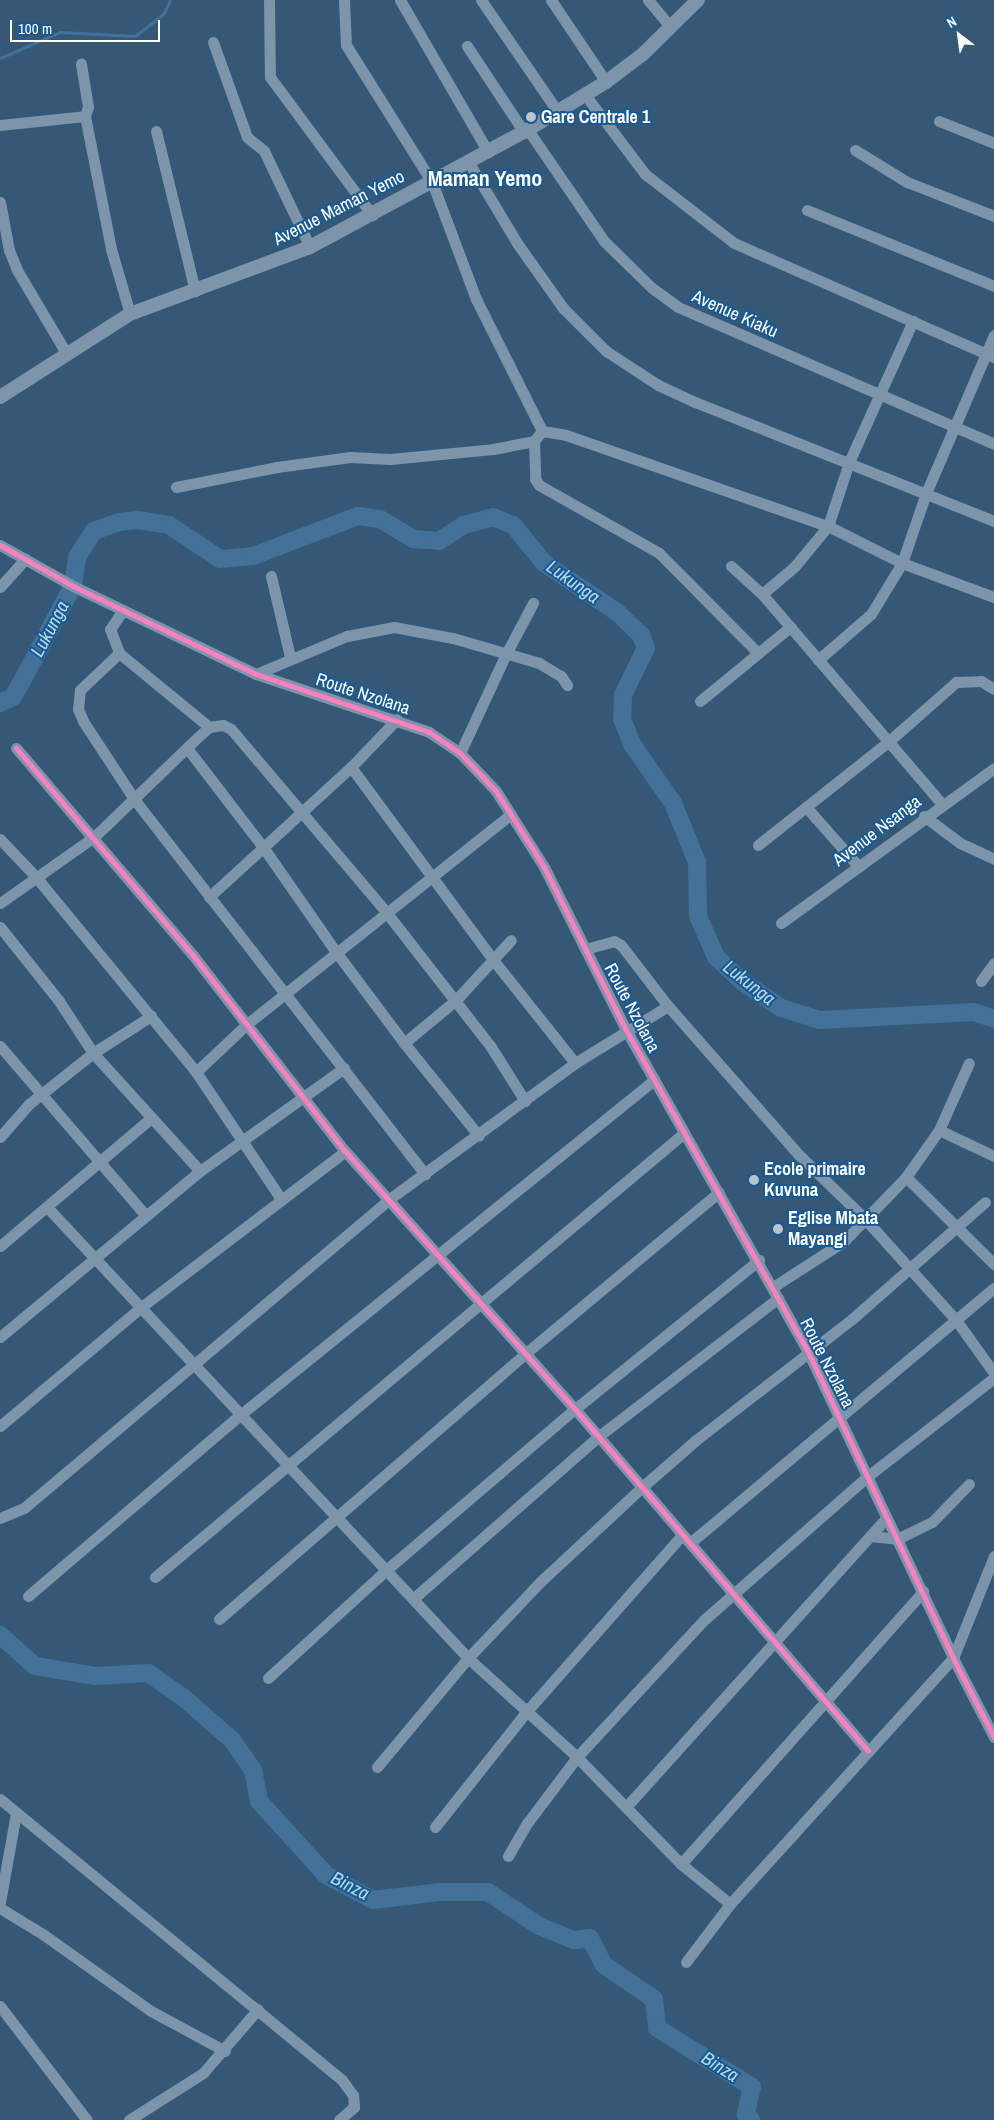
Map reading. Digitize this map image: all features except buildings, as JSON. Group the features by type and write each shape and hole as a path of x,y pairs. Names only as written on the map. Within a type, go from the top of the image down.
{"street":[{"path":"268,0 270,77 372,215"},
{"path":"344,0 343,35 353,60 432,182 476,300 542,431"},
{"path":"400,0 488,152"},
{"path":"481,0 558,112"},
{"path":"551,0 606,82"},
{"path":"648,0 671,27"},
{"name":"Avenue Maman Yemo","path":"0,397 66,353 130,314 310,247 526,131 606,82 671,27 698,0"},
{"path":"213,42 247,137 264,151 310,247"},
{"name":"Avenue Kiaku","path":"467,46 604,241 665,298 704,320 994,444"},
{"path":"81,64 88,107 85,116 111,249 130,314"},
{"path":"586,96 645,174 734,242 990,355"},
{"path":"0,125 85,116"},
{"path":"939,121 994,143"},
{"path":"156,132 195,291"},
{"path":"855,150 906,182 994,216"},
{"path":"469,163 517,243 558,300 606,351 658,385 695,402 994,521"},
{"path":"0,202 14,263 40,312 66,353"},
{"path":"807,210 994,286"},
{"path":"762,594 795,566 828,526 849,462 914,321"},
{"path":"818,660 871,614 902,563 926,494 990,355 994,335"},
{"path":"542,431 534,441 535,479 539,485 659,553 758,653"},
{"path":"542,431 566,435 828,526 902,563 994,597"},
{"path":"176,487 277,467 350,457 390,459 442,456 534,441"},
{"name":"Route Nzolana","path":"0,545 93,596 256,674 397,719 429,732 460,753 496,791 544,868 626,1030 759,1260 808,1352 868,1476 886,1518 923,1591 953,1658 993,1731"},
{"path":"0,587 25,559"},
{"path":"731,566 762,594 942,804"},
{"path":"271,576 290,657"},
{"path":"460,753 506,654 533,604"},
{"path":"123,610 110,629 120,653 209,727"},
{"path":"256,674 290,657 347,636 394,627 453,638 549,668 561,676 567,685"},
{"path":"700,701 790,627"},
{"path":"120,653 80,690 78,709 134,798 284,995 344,1068 425,1174"},
{"path":"758,845 888,742 956,682 980,681 994,689"},
{"path":"209,897 351,767 397,719"},
{"path":"0,903 94,838 209,727 223,725 231,729 300,814 386,912 491,1047 525,1101"},
{"path":"16,748 192,954 345,1151 482,1302 868,1751"},
{"path":"187,748 263,846 336,952 404,1043 479,1136"},
{"path":"351,767 494,961 575,1063"},
{"name":"Avenue Nsanga","path":"781,923 859,867 924,816 994,768"},
{"path":"806,807 859,867"},
{"path":"196,1072 247,1024 511,814"},
{"path":"924,816 960,843 994,859"},
{"path":"0,839 36,877 196,1072 281,1199"},
{"path":"0,927 59,1001 94,1053 200,1171"},
{"path":"404,1043 456,1000 494,961 511,940"},
{"path":"585,948 614,941 621,945 668,1006 799,1155 866,1220 956,1320 994,1373"},
{"path":"981,981 994,962"},
{"path":"0,1518 24,1508 388,1200 479,1136 575,1063 668,1006"},
{"path":"0,1137 20,1113 40,1096 94,1053 151,1016"},
{"path":"0,1046 40,1096 100,1160 146,1216"},
{"path":"414,1598 598,1436 776,1292 823,1257 866,1220 906,1177 939,1130 969,1063"},
{"path":"0,1337 200,1171 304,1099 344,1068"},
{"path":"28,1596 240,1415 439,1256 654,1080"},
{"path":"0,1246 151,1118"},
{"path":"939,1130 994,1156"},
{"path":"155,1577 684,1133"},
{"path":"0,1426 140,1308 345,1151"},
{"path":"906,1177 994,1264"},
{"path":"219,1619 526,1353 719,1192"},
{"path":"377,1768 468,1658 540,1582 641,1488 910,1270 985,1202"},
{"path":"47,1207 192,1365 290,1465 336,1518 414,1598 468,1658 577,1757 681,1864 730,1904"},
{"path":"268,1678 385,1570 575,1409 759,1260"},
{"path":"436,1827 527,1711 686,1539 839,1417 994,1288"},
{"path":"508,1856 528,1822 577,1757 661,1664 732,1594 868,1476 994,1378"},
{"path":"870,1536 897,1539 932,1522 969,1484"},
{"path":"626,1808 772,1641 886,1518"},
{"path":"686,1962 730,1904 953,1658 994,1556"},
{"path":"681,1864 923,1591"},
{"path":"0,1799 165,1937 258,2009 342,2080 353,2095 354,2107 339,2120"},
{"path":"0,1902 16,1813"},
{"path":"0,1908 44,1934 151,2011 225,2051"},
{"path":"0,2006 87,2120"},
{"path":"132,2119 204,2073 225,2051 258,2009"}],"waterway":[{"path":"0,58 60,32 135,36 164,13 170,0"},
{"name":"Lukunga","path":"0,703 13,697 22,681 73,586 77,557 94,531 119,522 138,520 169,525 220,559 253,556 358,516 380,519 413,539 439,541 464,525 493,517 513,525 544,563 618,613 641,635 646,648 623,695 622,719 632,744 673,803 697,862 698,916 716,957 742,981 781,1008 820,1020 974,1012 994,1019"},
{"name":"Binza","path":"0,1635 35,1666 96,1676 148,1673 184,1698 232,1740 253,1770 259,1801 326,1875 373,1900 439,1892 488,1892 539,1926 574,1940 590,1938 604,1965 654,1999 657,2028 752,2087 746,2114 751,2120"}],"cycle path":[{"path":"0,545 73,586 256,674 429,732 460,753 496,791 544,867 626,1030 808,1352 953,1658 994,1737"},
{"path":"16,748 192,954 345,1151 575,1409 868,1751"}],"place":[{"name":"Gare Centrale 1","path":"531,117"},
{"name":"Ecole primaire Kuvuna","path":"754,1180"},
{"name":"Eglise Mbata Mayangi","path":"778,1229"}],"district":[{"name":"Maman Yemo","path":"485,179"}]}
